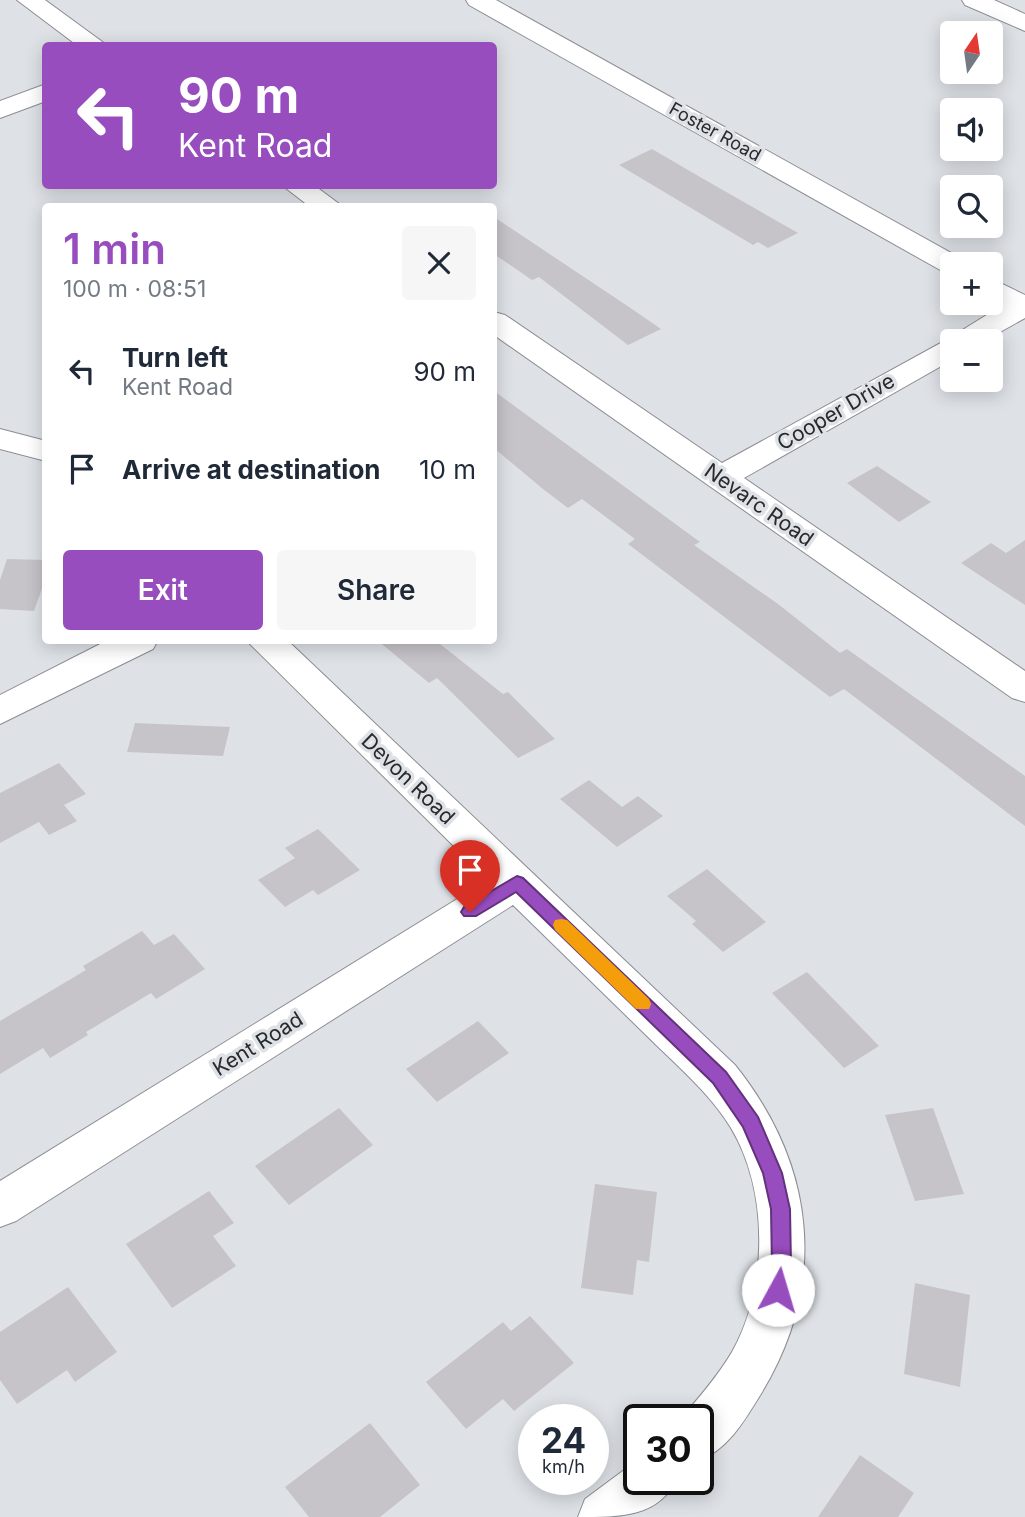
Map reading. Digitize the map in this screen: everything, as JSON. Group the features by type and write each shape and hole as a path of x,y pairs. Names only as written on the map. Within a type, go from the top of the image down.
{"street":[{"path":"29,0 90,42"},
{"name":"Foster Road","path":"478,0 940,258"},
{"path":"974,0 1025,23"},
{"path":"0,110 42,94"},
{"path":"302,189 324,203"},
{"path":"1003,294 1025,306"},
{"path":"984,329 1025,306"},
{"name":"Nevarc Road","path":"497,323 1025,689"},
{"name":"Cooper Drive","path":"720,478 940,354"},
{"path":"0,439 42,451"},
{"path":"0,711 133,644"},
{"name":"Devon Road","path":"268,644 719,1078 751,1122 772,1173 780,1209 782,1266 774,1314 752,1368 714,1422"},
{"name":"Kent Road","path":"0,1206 517,882"}],"building":[{"path":"652,149 798,233 768,248 758,242 753,245 619,165"},
{"path":"497,219 661,329 628,345 539,277 532,280 497,256"},
{"path":"497,393 700,542 694,545 778,604 840,653 847,649 1025,776 1025,826 844,689 830,697 628,544 635,539 582,499 568,508 497,451"},
{"path":"877,466 931,502 899,522 847,483"},
{"path":"1025,540 1025,605 961,563 991,543 1006,553"},
{"path":"7,559 42,560 42,588 34,611 0,609 0,580"},
{"path":"382,644 440,644 503,694 508,692 555,739 518,758 437,678 429,683"},
{"path":"135,723 230,727 223,756 127,752"},
{"path":"59,763 86,794 64,805 77,821 49,835 39,822 0,843 0,793"},
{"path":"589,780 622,807 638,796 663,816 617,847 560,799"},
{"path":"318,829 360,870 318,895 313,890 285,907 258,880 295,858 285,848"},
{"path":"707,869 766,922 723,952 692,924 696,921 667,896"},
{"path":"142,931 154,945 174,934 205,969 156,999 151,993 86,1032 88,1035 50,1058 43,1048 0,1074 0,1021 86,970 83,966"},
{"path":"807,972 879,1046 844,1068 772,993"},
{"path":"478,1021 509,1053 437,1102 406,1069"},
{"path":"339,1108 373,1145 289,1205 255,1166"},
{"path":"933,1108 964,1194 915,1201 885,1115"},
{"path":"595,1184 657,1192 649,1262 637,1260 633,1295 581,1288"},
{"path":"209,1191 234,1223 213,1236 236,1266 172,1308 126,1244"},
{"path":"915,1283 970,1295 960,1387 904,1374"},
{"path":"68,1287 117,1352 75,1382 67,1370 17,1404 0,1380 0,1332"},
{"path":"530,1316 574,1363 523,1404 518,1404 514,1411 503,1399 466,1429 426,1382 503,1322 511,1331"},
{"path":"370,1423 420,1485 380,1517 309,1517 285,1487"},
{"path":"860,1455 914,1493 898,1517 818,1517"}],"slow traffic":[{"path":"561,925 643,1004"}],"route":[{"path":"470,912 517,882 719,1078 751,1122 772,1173 780,1209 782,1266 778,1290"}]}
